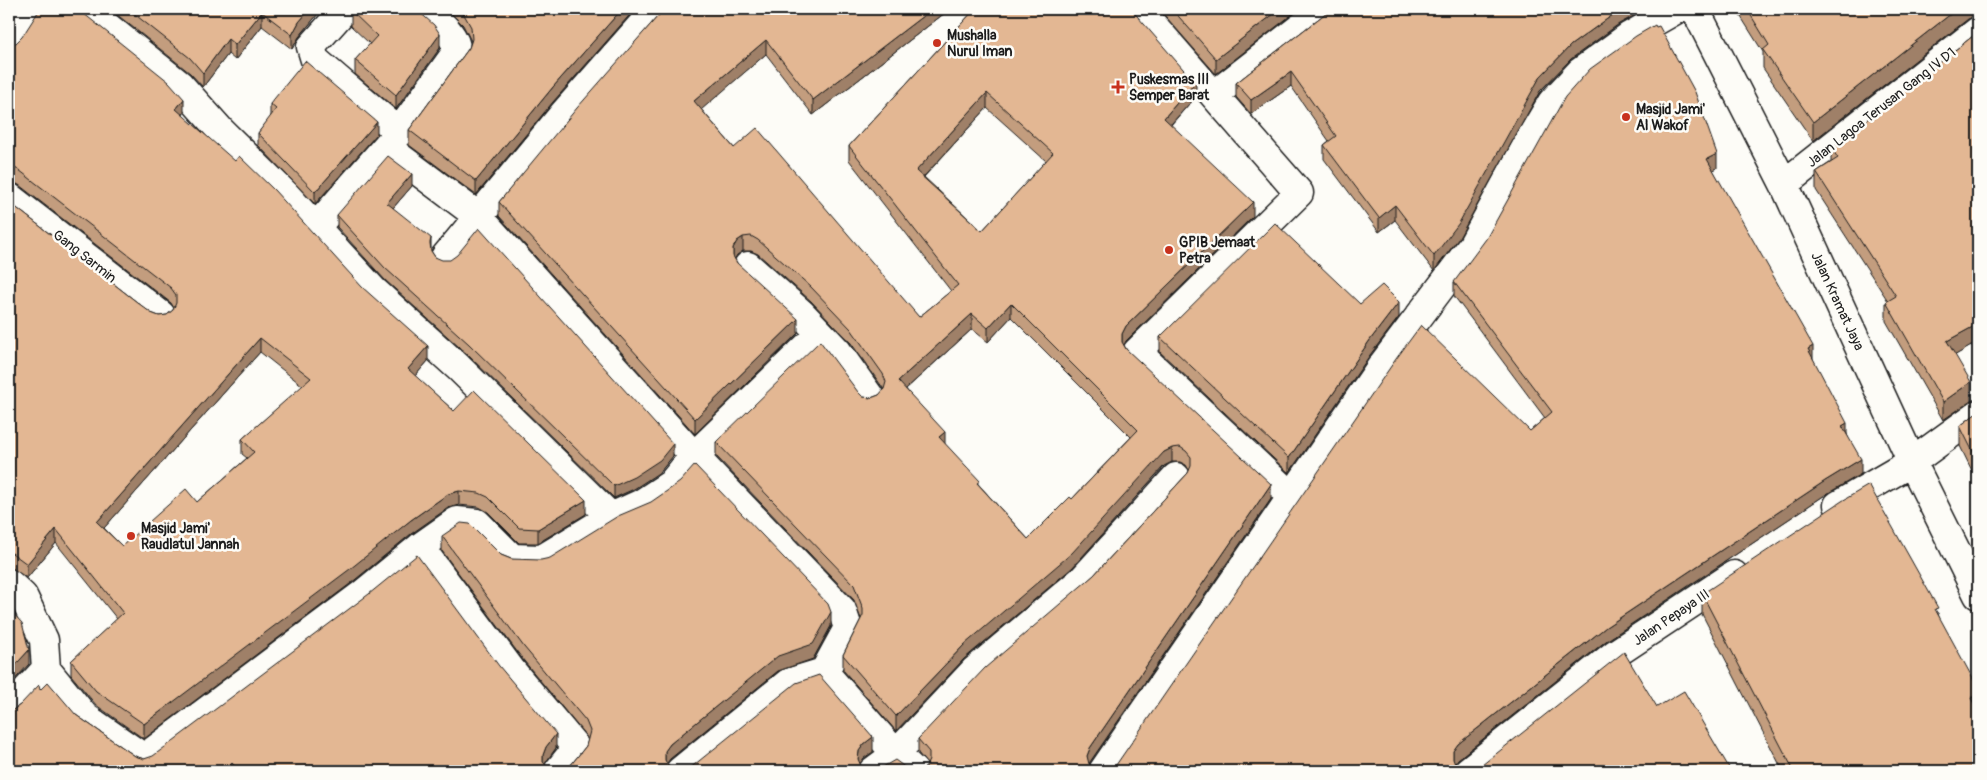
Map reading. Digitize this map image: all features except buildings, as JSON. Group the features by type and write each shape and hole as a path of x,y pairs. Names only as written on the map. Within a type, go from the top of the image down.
{"street":[{"path":"9,43 31,9"},
{"path":"85,9 180,85 222,132 316,227 374,291 458,367 611,516"},
{"path":"345,9 311,47 315,60 392,140 478,216 694,456 842,610 848,628 824,672 788,683 680,771"},
{"path":"316,227 392,140 456,53 457,46 452,38 424,9"},
{"path":"1139,9 1298,193 1137,352 1292,497"},
{"path":"1214,95 1324,9"},
{"path":"1103,771 1383,364 1472,246 1552,102 1580,72 1628,37 1677,9"},
{"name":"Jalan Kramat Jaya","path":"1695,9 1784,184 1912,462 1978,594"},
{"path":"445,257 648,12"},
{"name":"Jalan Lagoa Terusan Gang IV D1","path":"1784,184 1978,31"},
{"name":"Gang Sarmin","path":"9,197 162,315"},
{"path":"748,266 801,313 838,352 870,397"},
{"path":"9,583 23,596 44,640 46,669 85,717 148,765 420,547 457,521 476,523 512,558 542,559 611,516 642,504 671,484 694,456 820,334"},
{"path":"1818,519 1912,462 1978,414"},
{"path":"873,771 905,762 974,671 1083,579 1176,477"},
{"path":"420,547 512,671 574,745 574,751 558,771"},
{"name":"Jalan Pepaya III","path":"1468,771 1615,654 1752,562"},
{"path":"9,709 46,669"},
{"path":"824,672 905,762"}],"place":[{"name":"Mushalla Nurul Iman","path":"937,43"},
{"name":"Puskesmas III Semper Barat","path":"1118,87"},
{"name":"Masjid Jami' Al Wakof","path":"1626,117"},
{"name":"GPIB Jemaat Petra","path":"1169,250"},
{"name":"Masjid Jami' Raudlatul Jannah","path":"131,536"}]}
